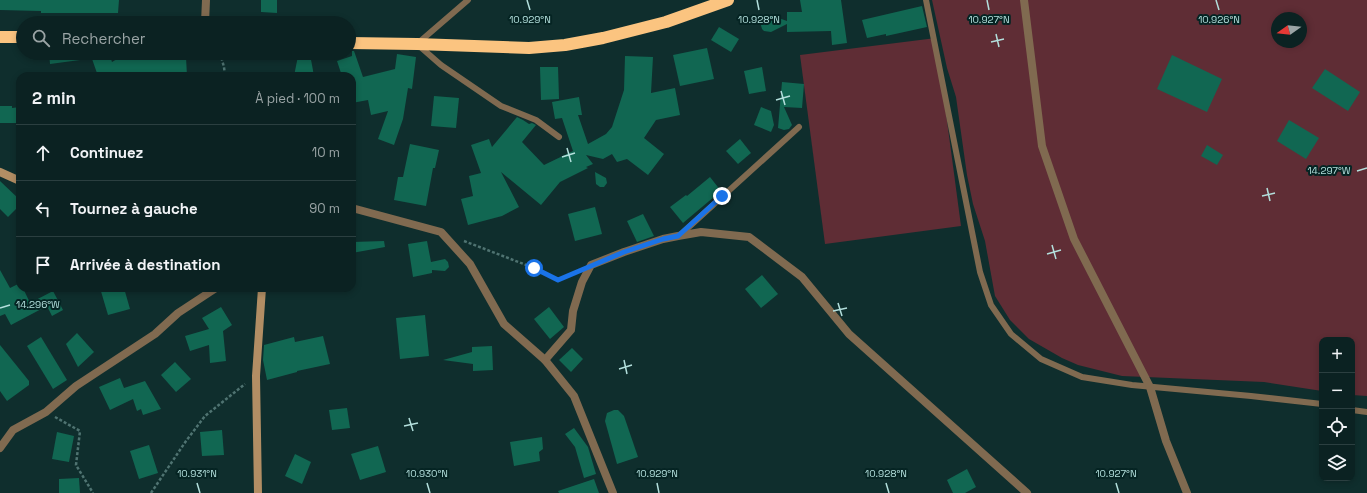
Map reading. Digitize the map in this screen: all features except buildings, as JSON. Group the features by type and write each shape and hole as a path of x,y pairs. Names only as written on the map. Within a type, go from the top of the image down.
{"highway":[{"path":"356,43 529,48 565,45 603,38 666,22 728,0"},
{"path":"0,37 16,37"}],"street":[{"path":"205,16 206,0"},
{"path":"1024,0 1042,146 1074,239 1150,386 1166,441 1187,493"},
{"path":"0,172 16,179"},
{"path":"356,209 441,232 470,264 504,324 545,360 574,396 613,493"},
{"path":"545,360 570,330 573,311 582,282 590,265 663,239 678,236 701,232 749,237 802,277 849,334 1027,493"},
{"path":"0,448 13,430 46,412 76,386 155,334 178,313 210,292"},
{"path":"258,493 256,376 262,292"}],"lane":[{"path":"468,0 417,44 441,65 501,106 536,120 559,137"},
{"path":"926,0 980,272 991,305 1011,334 1041,359 1082,377 1150,386 1319,404"},
{"path":"678,236 799,127"},
{"path":"1355,410 1367,412"}],"path":[{"path":"222,60 225,72"},
{"path":"463,240 534,268 558,280 590,265"},
{"path":"151,493 186,441 205,416 256,376"},
{"path":"46,412 80,431 76,465 93,493"}],"shaded area":[{"path":"932,0 1367,0 1367,396 1355,395 1355,337 1319,337 1319,391 1264,382 1122,376 1078,365 1062,358 1029,339 1010,320 995,296 985,241 973,204 967,175 956,97 947,68"},
{"path":"936,38 961,226 825,244 800,55"}],"route":[{"path":"534,268 558,280 590,265 624,252 663,239 678,236 722,196"}]}
